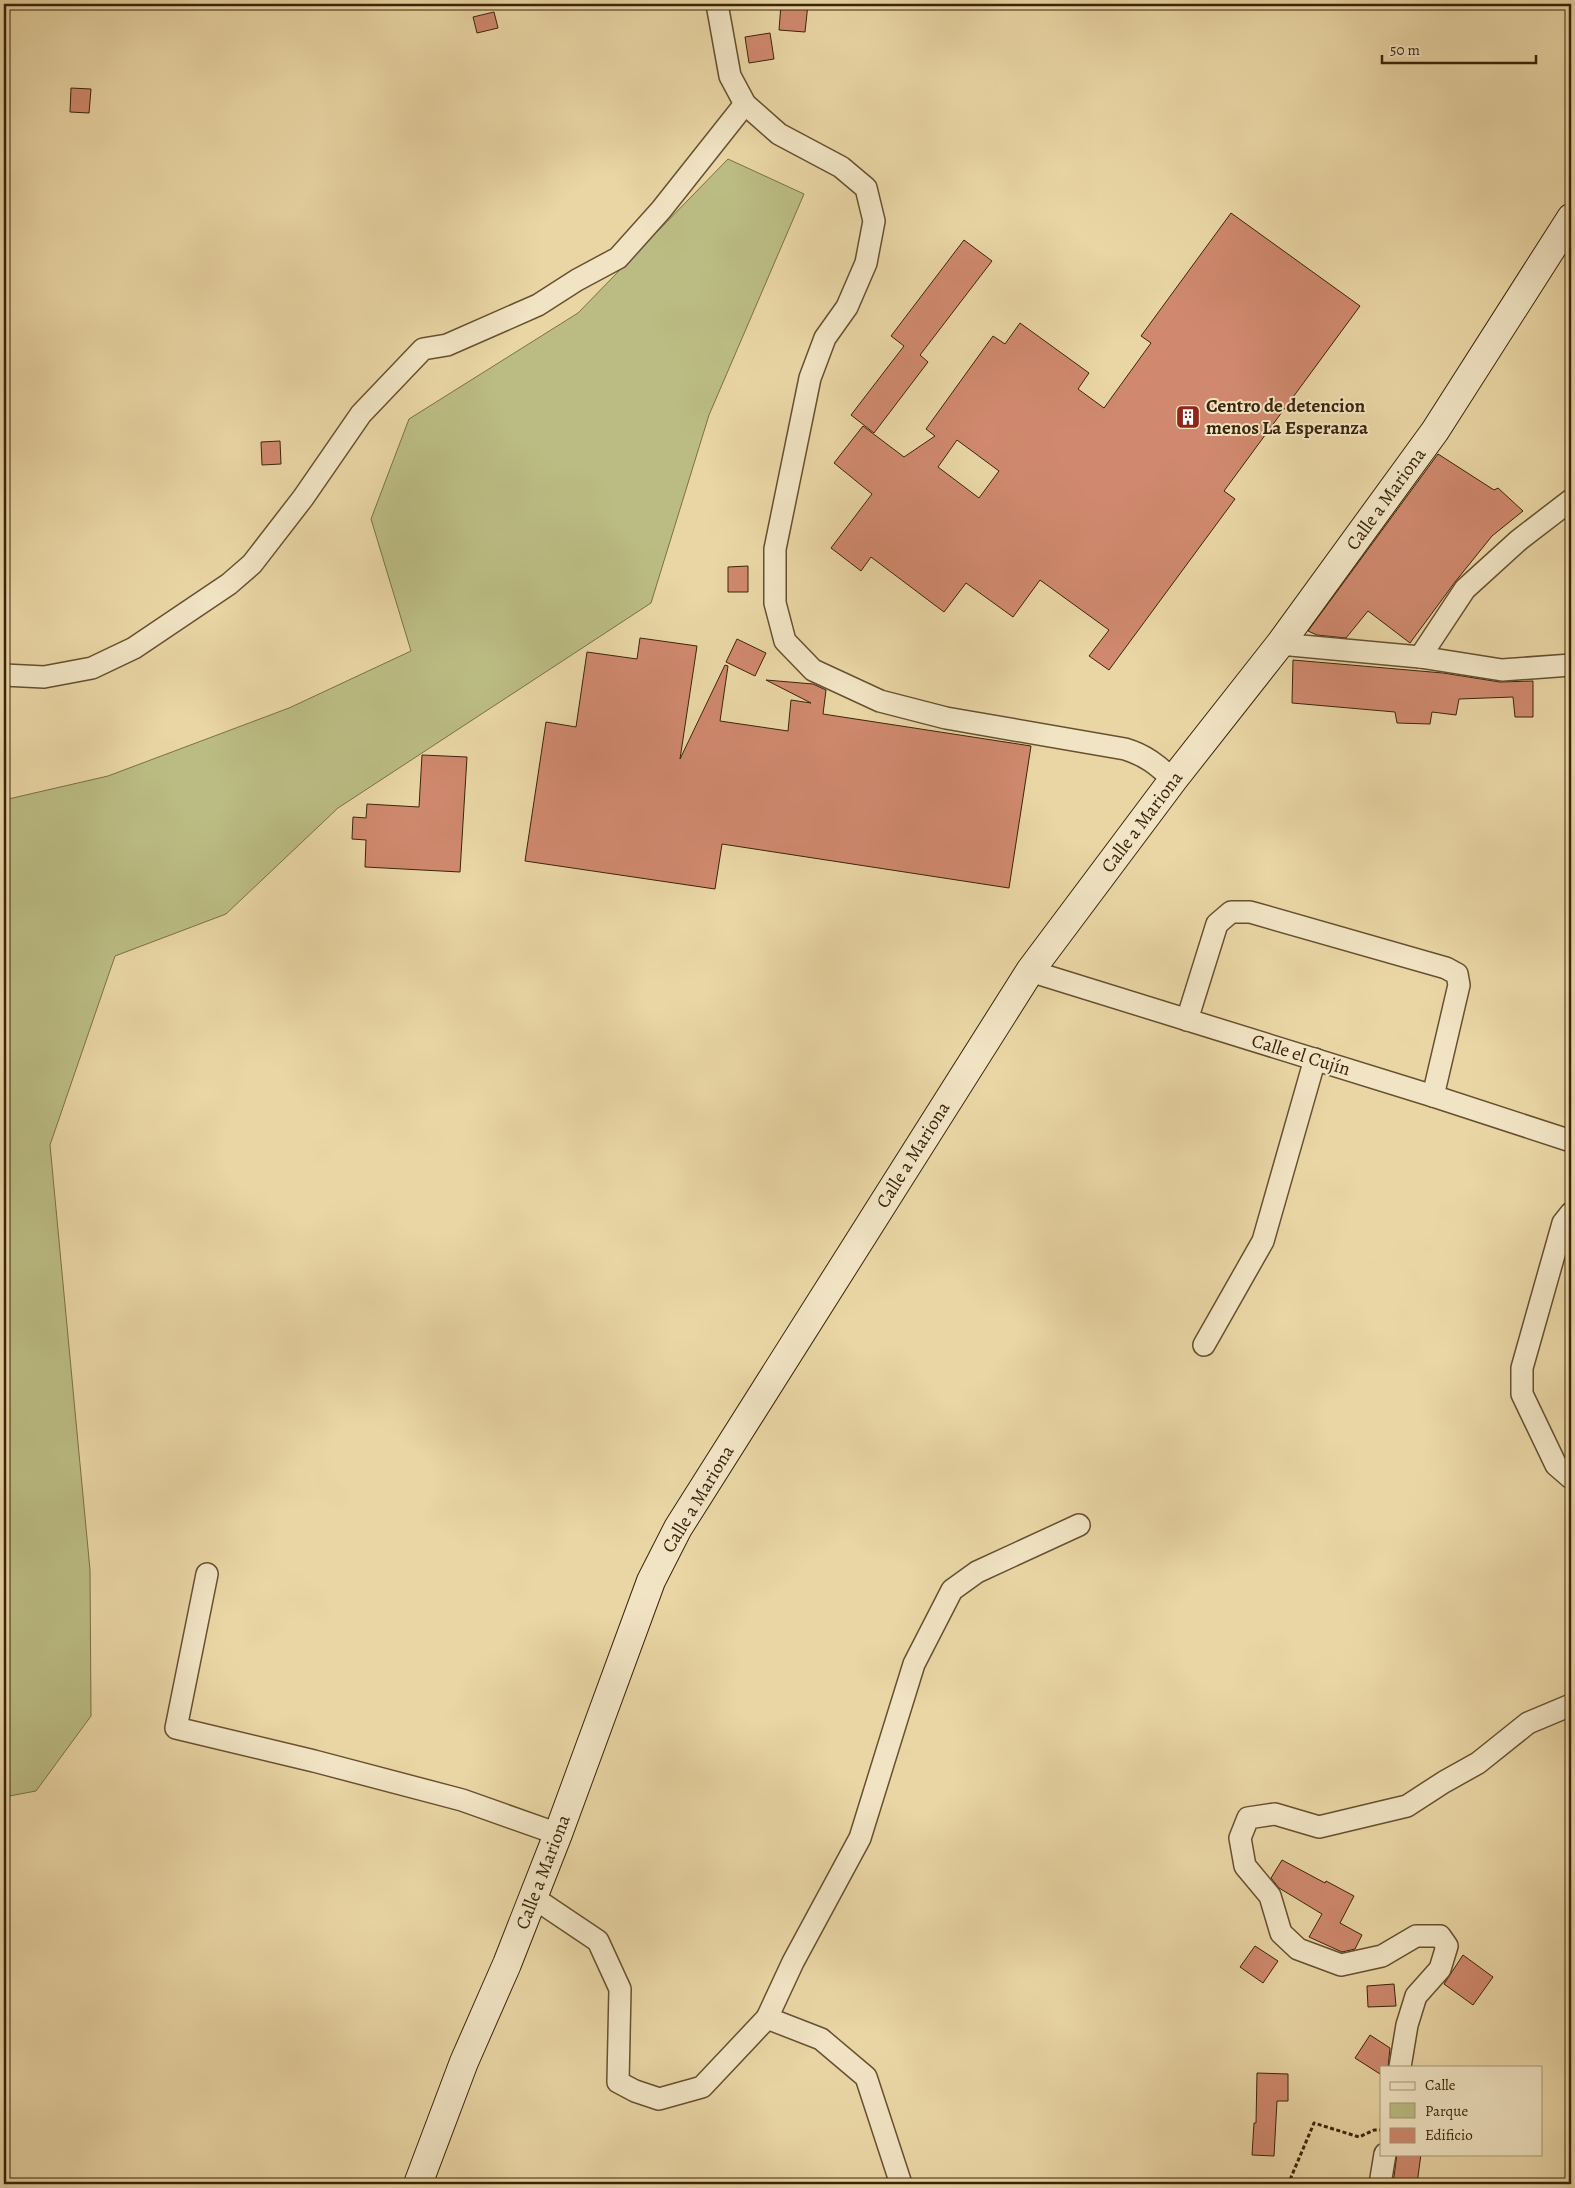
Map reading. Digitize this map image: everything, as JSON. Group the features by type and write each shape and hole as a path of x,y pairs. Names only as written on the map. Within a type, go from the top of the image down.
{"main road":[{"name":"Calle a Mariona","path":"418,2184 464,2062 534,1898 652,1581 678,1528 1030,971 1173,780 1280,644 1434,432 1571,218"}],"street":[{"path":"717,4 730,76 745,104 779,134 841,167 866,188 874,221 866,263 847,307 825,338 810,378 775,549 775,603 784,641 813,670 880,701 946,718 1125,749 1141,754 1155,763 1173,780"},
{"path":"4,675 44,677 92,668 134,648 229,584 252,564 303,498 361,414 423,349 447,345 538,306 577,280 618,258 661,210 745,104"},
{"path":"1420,657 1465,589 1519,540 1571,500"},
{"path":"1280,644 1420,657 1502,670 1571,665"},
{"path":"1187,1020 1217,924 1231,912 1250,912 1446,968 1457,974 1459,985 1432,1096"},
{"name":"Calle el Cujín","path":"1030,971 1571,1141"},
{"path":"1204,1345 1263,1241 1315,1059"},
{"path":"1571,1213 1563,1223 1522,1368 1522,1394 1556,1465 1571,1478"},
{"path":"534,1898 598,1941 620,1989 618,2082 635,2092 659,2099 702,2087 767,2018 793,1962 860,1838 914,1664 952,1590 977,1572 1079,1525"},
{"path":"207,1574 176,1728 314,1761 462,1800 558,1834"},
{"path":"1400,2066 1407,2025 1416,1996 1440,1968 1447,1946 1440,1936 1416,1936 1382,1956 1341,1966 1298,1949 1280,1933 1270,1896 1245,1866 1240,1838 1248,1818 1275,1814 1319,1827 1407,1806 1478,1763 1528,1723 1571,1705"},
{"path":"767,2018 821,2040 866,2076 901,2184"},
{"path":"1380,2184 1385,2156"}],"path":[{"path":"1253,2184 1289,2182 1314,2123 1359,2137 1374,2130 1380,2130"}],"green space":[{"path":"728,159 804,194 709,415 651,603 338,808 226,914 115,956 50,1145 90,1570 91,1716 36,1791 4,1797 4,800 108,776 289,708 411,651 371,519 409,419 578,313"}],"building":[{"path":"781,4 808,4 805,32 779,30"},
{"path":"494,12 498,28 477,33 473,17"},
{"path":"770,33 774,59 749,63 745,37"},
{"path":"71,88 91,89 89,113 70,112"},
{"name":"Centro de detencion menos La Esperanza","path":"1231,213 1360,306 1224,491 1235,499 1109,670 1089,656 1109,630 1040,580 1013,617 966,583 944,612 871,557 861,571 831,548 872,494 834,463 863,426 904,457 935,436 926,429 993,336 1005,344 1020,323 1089,373 1078,389 1104,408 1151,343 1141,336","holes":["957,440 999,471 979,498 938,467"]},
{"path":"964,240 992,261 920,355 928,362 874,433 851,415 904,346 891,336"},
{"path":"280,441 281,464 262,465 261,442"},
{"path":"1438,454 1494,490 1498,488 1523,511 1492,536 1410,643 1368,611 1346,638 1317,635 1308,631"},
{"path":"748,566 748,592 728,592 728,567"},
{"path":"640,638 697,646 680,759 725,665 728,666 720,721 788,731 791,700 811,703 766,680 813,684 826,690 823,714 1031,746 1009,888 722,844 715,889 525,861 546,722 576,727 587,652 637,659"},
{"path":"737,639 766,653 755,676 726,662"},
{"path":"1293,660 1443,673 1500,682 1533,681 1533,717 1515,717 1513,697 1459,699 1456,715 1432,712 1430,724 1397,723 1395,712 1292,703"},
{"path":"422,755 467,757 460,872 365,867 366,840 352,839 353,817 366,818 367,804 419,807"},
{"path":"1282,1860 1354,1896 1340,1923 1362,1935 1355,1949 1342,1952 1309,1937 1322,1914 1279,1888 1271,1878"},
{"path":"1255,1946 1278,1961 1263,1983 1240,1967"},
{"path":"1463,1955 1493,1977 1473,2005 1444,1984"},
{"path":"1394,1984 1396,2006 1368,2007 1367,1986"},
{"path":"1370,2035 1390,2048 1388,2066 1380,2066 1380,2074 1355,2058"},
{"path":"1257,2073 1288,2074 1288,2101 1277,2101 1274,2156 1252,2155 1254,2123 1256,2123"},
{"path":"1397,2156 1421,2156 1417,2184 1393,2184"}],"place":[{"name":"Centro de detencion menos La Esperanza","path":"1188,417"}]}
